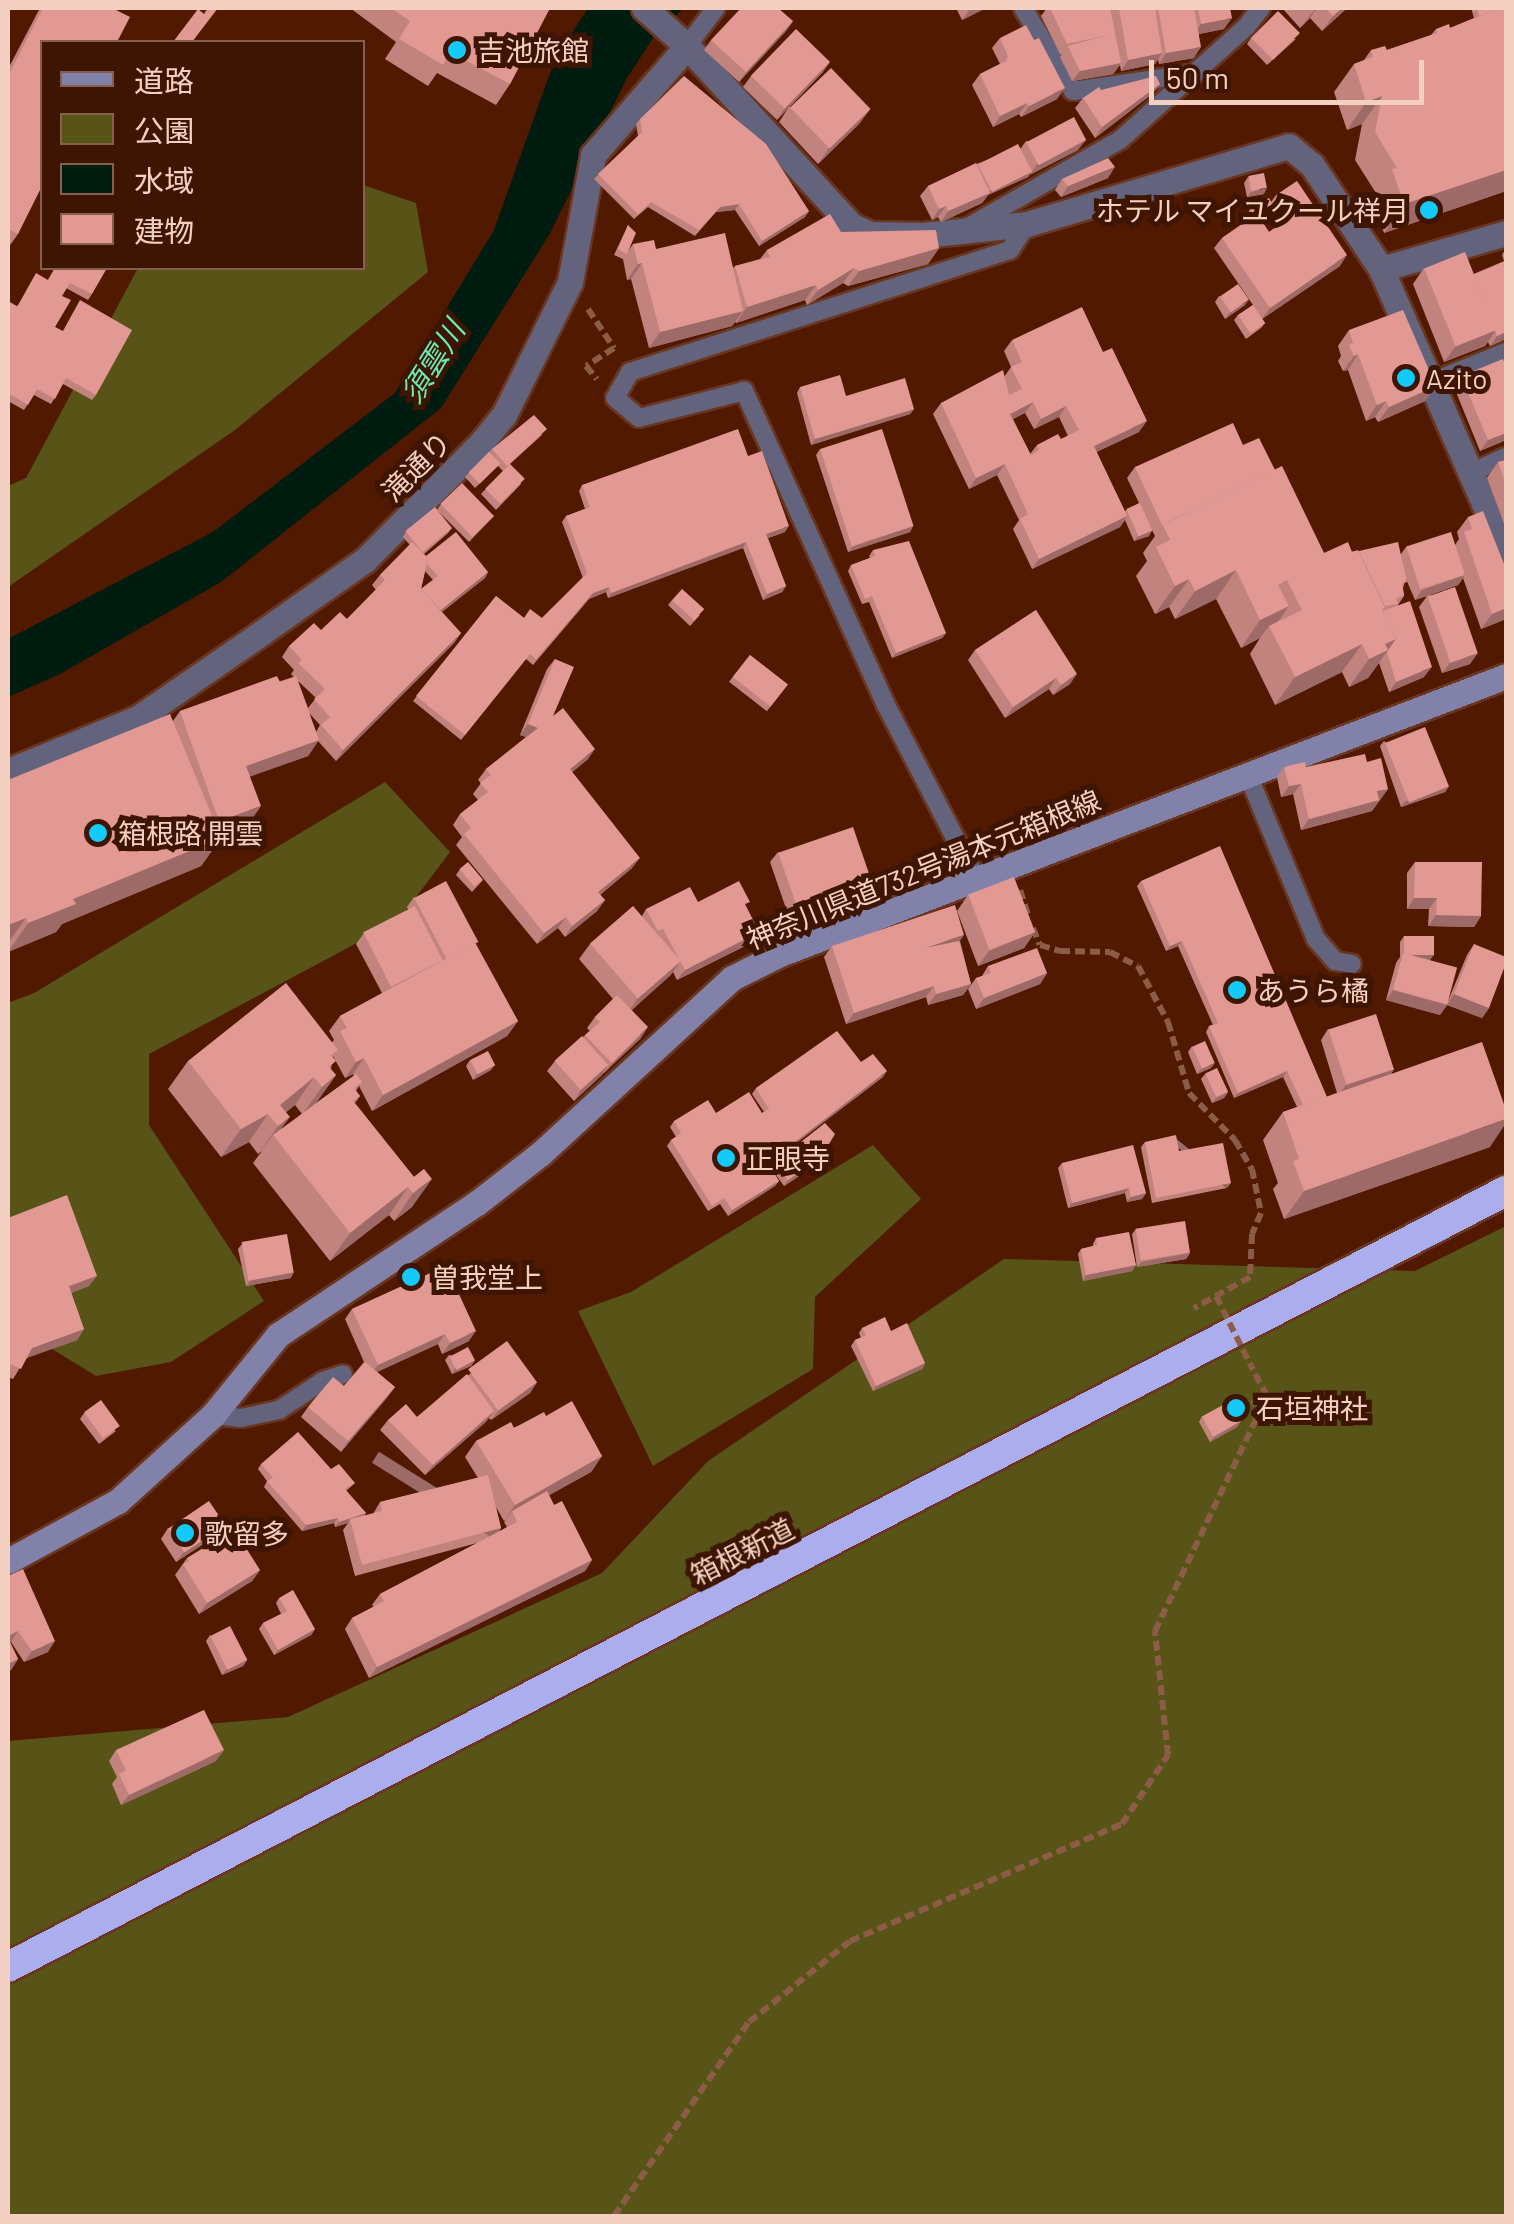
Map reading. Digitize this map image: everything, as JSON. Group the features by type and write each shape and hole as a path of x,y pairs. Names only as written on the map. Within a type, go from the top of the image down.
{"highway":[{"name":"箱根新道","path":"8,1967 1506,1191"}],"main road":[{"name":"神奈川県道732号湯本元箱根線","path":"8,1561 118,1501 213,1415 278,1335 462,1213 540,1154 732,978 780,954 1012,864 1505,681"}],"street":[{"path":"644,8 687,46 852,226 870,234 923,235 1027,224 1289,146 1312,165 1381,269 1506,554"},
{"name":"滝通り","path":"8,770 138,718 365,560 504,415 570,282 593,155 687,46"},
{"path":"1381,269 1506,232"}],"lane":[{"path":"687,46 716,8"},
{"path":"1029,8 1073,91 1196,73"},
{"path":"961,230 1120,140 1246,28 1261,8"},
{"path":"976,878 886,705 744,391 639,418 615,398 630,372 1010,250 1027,224"},
{"path":"1431,382 1506,352"},
{"path":"1471,472 1506,458"},
{"path":"1248,775 1316,939 1335,961 1352,964"},
{"path":"213,1415 241,1418 280,1410 343,1374"}],"path":[{"path":"570,282 614,348 586,366 615,398"},
{"path":"1012,864 1040,944 1060,951 1110,952 1138,966 1168,1022 1189,1093 1234,1140 1252,1169 1261,1213 1252,1234 1250,1277 1194,1308 1216,1296 1267,1396"},
{"path":"1238,1411 1267,1396"},
{"path":"614,2216 749,2022 850,1940 1122,1824 1168,1755 1155,1631 1267,1396"}],"green space":[{"path":"365,186 416,203 428,272 235,430 8,587 8,486 26,478 137,270 365,270"},
{"path":"385,782 450,852 398,921 149,1054 149,1125 264,1301 171,1362 96,1376 8,1322 8,1003 34,993"},
{"path":"873,1145 921,1199 815,1297 813,1369 653,1466 578,1311 631,1292"},
{"path":"1506,1226 1506,2216 8,2216 8,1741 288,1717 602,1573 708,1461 1004,1259 1415,1271"}],"water":[{"name":"須雲川","path":"588,8 684,8 655,35 627,78 549,235 441,408 221,582 60,674 8,697 8,639 213,532 395,393 494,230 555,59"}],"building":[{"path":"43,8 112,8 130,17 118,40 40,40 40,190 18,234 8,229 8,76"},
{"path":"208,8 218,8 194,40 175,40 198,9 204,14"},
{"name":"吉池旅館","path":"391,8 550,8 510,84 450,52 443,65 399,39 410,21"},
{"path":"741,8 778,8 793,21 746,72 711,40"},
{"path":"1050,8 1110,8 1121,63 1080,71 1068,46 1108,35 1067,44"},
{"path":"1119,8 1155,8 1162,53 1128,60"},
{"path":"1158,8 1194,8 1201,47 1166,53"},
{"path":"1198,8 1230,8 1232,18 1201,24"},
{"path":"1325,8 1342,8 1333,16"},
{"path":"1477,8 1500,8 1479,16"},
{"path":"1506,8 1506,170 1404,204 1392,169 1397,168 1375,132 1382,96 1366,102 1354,64 1373,57 1371,50 1385,46 1387,50"},
{"path":"1278,11 1300,33 1273,60 1251,38"},
{"path":"1026,25 1034,40 1039,38 1065,88 1000,116 980,74 1006,61 1008,56 1000,38"},
{"path":"796,29 830,62 785,108 751,76"},
{"path":"831,68 871,109 830,149 790,108"},
{"path":"684,76 766,144 809,211 762,241 739,204 720,207 699,230 651,202 638,214 598,174 642,132 640,119"},
{"path":"1156,76 1160,84 1102,127 1083,98 1099,87 1101,90"},
{"path":"1074,117 1086,140 1039,165 1026,142"},
{"path":"1018,144 1032,172 992,192 978,164"},
{"path":"1108,158 1115,167 1068,186 1062,179"},
{"path":"976,163 990,193 948,211 946,206 939,209 928,186"},
{"path":"1264,173 1267,188 1251,191 1248,176"},
{"path":"1297,181 1347,255 1270,308 1222,238 1257,214 1269,232 1291,217 1276,195"},
{"path":"1269,198 1277,212 1262,221 1250,209"},
{"path":"830,214 841,232 936,230 939,248 859,271 854,268 818,290 816,285 747,307 735,266 770,257 767,250"},
{"path":"628,225 636,233 627,254 618,249"},
{"path":"725,233 743,311 660,332 642,263 638,264 633,244 654,240 656,249"},
{"path":"1465,252 1496,330 1456,346 1424,268"},
{"path":"1506,261 1506,332 1497,336 1474,274"},
{"path":"54,270 106,270 92,294 70,283 62,296 71,300 55,327 63,331 80,300 132,330 96,395 66,378 55,399 37,389 28,405 8,393 8,301 17,307 36,273 48,280"},
{"path":"1238,284 1249,300 1231,312 1220,297"},
{"path":"1253,305 1265,323 1250,333 1238,315"},
{"path":"1082,307 1103,352 1112,348 1147,421 1094,446 1127,516 1039,559 1020,519 1028,514 1005,464 976,478 941,403 1003,370 1009,395 1022,389 1011,367 1022,362 1012,340","holes":["1033,402 1041,419 1066,406 1079,430 1061,439 1058,434 1037,445 1039,450 1031,455 1010,414"]},
{"path":"1403,310 1436,386 1389,407 1386,401 1377,405 1358,354 1354,356 1349,345 1353,343 1349,330"},
{"path":"1503,359 1506,433 1488,440 1461,376"},
{"path":"840,375 846,396 905,378 914,409 815,439 800,387"},
{"path":"534,415 547,429 507,466 492,449"},
{"path":"1233,423 1243,445 1259,438 1275,470 1162,525 1135,467"},
{"path":"738,429 748,456 762,451 789,526 766,534 786,586 767,594 746,542 611,593 609,587 593,593 536,659 530,654 465,735 416,696 496,596 524,618 530,609 542,618 587,573 566,516 590,507 582,485"},
{"path":"882,429 914,526 852,546 820,449"},
{"path":"489,452 500,463 480,484 468,473"},
{"path":"1506,460 1506,484 1498,462"},
{"path":"510,464 525,479 500,504 485,489"},
{"path":"1282,466 1324,553 1348,542 1352,552 1358,550 1396,639 1385,644 1388,650 1369,659 1362,644 1295,677 1269,626 1302,610 1287,580 1278,585 1289,606 1260,620 1236,570 1195,591 1189,579 1175,586 1156,547 1170,540 1163,525"},
{"path":"462,483 494,516 472,537 440,504"},
{"path":"1140,503 1152,530 1138,537 1126,509"},
{"path":"435,507 452,528 422,552 405,531"},
{"path":"1483,511 1506,569 1506,608 1492,614 1464,532 1472,529 1468,517"},
{"path":"456,532 488,572 441,610 421,589 438,576 427,564 426,556"},
{"path":"1451,532 1465,575 1420,589 1406,547"},
{"path":"909,541 946,633 896,653 872,596 865,599 851,565 875,556 873,550"},
{"path":"412,542 428,558 421,589 461,633 343,750 321,725 330,717 314,699 325,689 298,663 302,660 289,646 314,623 321,630 340,612 347,619 385,580 380,575"},
{"path":"1398,542 1407,582 1402,583 1404,596 1396,598 1398,604 1385,606 1359,551"},
{"path":"1455,587 1478,653 1450,663 1428,596"},
{"path":"682,589 704,609 694,620 672,600"},
{"path":"1410,601 1432,667 1396,682 1387,652 1396,639 1383,611"},
{"path":"1036,610 1077,674 1061,685 1056,678 1013,707 975,650"},
{"path":"750,655 788,685 771,707 733,677"},
{"path":"555,659 574,667 553,716 563,708 595,749 570,769 640,858 598,892 605,900 572,926 566,917 544,933 464,834 471,828 460,814 488,792 480,783 491,775 486,769 538,728 528,724"},
{"path":"277,676 280,682 296,676 319,740 246,766 261,806 219,821 180,711"},
{"name":"箱根路 開雲","path":"170,714 221,838 73,899 76,904 28,923 26,918 8,925 8,780"},
{"path":"1425,727 1449,786 1409,802 1385,743"},
{"path":"1365,754 1367,762 1381,758 1388,789 1377,791 1379,800 1309,819 1301,784 1289,786 1284,767 1305,762 1306,767"},
{"path":"853,827 875,891 800,917 778,853"},
{"name":"あうら橘","path":"1220,846 1327,1097 1303,1105 1287,1071 1238,1093 1209,1026 1218,1023 1182,941 1170,946 1141,881"},
{"path":"468,862 483,880 474,887 460,869"},
{"path":"1415,862 1482,862 1481,916 1436,915 1437,898 1414,898"},
{"path":"1014,877 1035,932 989,950 968,895"},
{"path":"446,881 478,942 447,959 414,898"},
{"path":"739,881 759,932 685,970 663,929 658,931 646,909 690,887 698,902"},
{"path":"955,905 964,935 925,948 959,941 971,984 936,994 934,986 854,1013 832,946"},
{"path":"415,906 443,960 391,987 363,932"},
{"path":"633,906 681,961 638,998 590,943"},
{"path":"1404,936 1434,936 1434,955 1404,953"},
{"path":"475,943 518,1021 383,1095 364,1058 356,1062 340,1031 347,1028 340,1016"},
{"path":"1474,944 1506,957 1489,1008 1454,994"},
{"path":"1037,948 1047,973 984,998 976,978 991,973 988,966"},
{"path":"1403,953 1457,967 1447,1004 1393,990"},
{"path":"286,983 338,1050 331,1055 336,1061 329,1067 336,1075 322,1087 314,1077 280,1105 290,1117 278,1126 268,1114 241,1129 188,1061"},
{"path":"617,995 648,1027 612,1063 585,1035 600,1022 595,1017"},
{"path":"1376,1014 1394,1069 1346,1085 1328,1029"},
{"path":"837,1031 861,1062 873,1054 887,1071 786,1149 788,1152 825,1123 835,1134 820,1159 788,1180 777,1167 772,1171 779,1181 732,1210 724,1198 712,1206 671,1140 681,1133 674,1121 708,1100 716,1113 749,1092 762,1113 769,1109 756,1088"},
{"path":"582,1036 608,1065 581,1090 555,1061"},
{"path":"1205,1041 1215,1063 1202,1069 1192,1047"},
{"path":"1482,1042 1506,1119 1304,1191 1293,1161 1299,1159 1283,1112"},
{"path":"488,1051 495,1065 477,1074 470,1060"},
{"path":"1217,1068 1228,1092 1216,1097 1205,1073"},
{"path":"356,1074 362,1082 354,1088 360,1096 353,1101 414,1177 424,1169 432,1179 413,1193 408,1187 350,1233 273,1135"},
{"path":"1176,1135 1179,1151 1223,1143 1231,1183 1156,1198 1145,1142"},
{"path":"1133,1145 1146,1193 1131,1197 1129,1188 1072,1203 1062,1163"},
{"path":"67,1195 97,1276 69,1286 84,1329 32,1348 21,1369 8,1363 8,1218"},
{"path":"1185,1221 1190,1253 1141,1260 1136,1229"},
{"path":"1129,1232 1136,1265 1086,1275 1081,1249 1097,1245 1096,1238"},
{"path":"287,1234 294,1272 248,1280 242,1242"},
{"path":"446,1266 476,1331 450,1343 445,1334 378,1365 352,1309"},
{"path":"885,1317 891,1331 907,1323 925,1363 876,1386 855,1340 866,1335 862,1328"},
{"path":"507,1341 537,1382 498,1410 468,1369"},
{"path":"468,1347 475,1360 457,1370 449,1357"},
{"path":"365,1362 395,1387 348,1441 308,1407 333,1377 344,1386"},
{"path":"467,1374 494,1411 433,1465 388,1420 406,1404 417,1417"},
{"path":"101,1400 120,1426 103,1438 84,1412"},
{"path":"572,1401 602,1456 515,1505 476,1441 511,1422 514,1428"},
{"path":"1230,1401 1241,1421 1213,1437 1202,1417"},
{"path":"298,1432 331,1469 339,1464 355,1483 345,1489 366,1513 339,1522 338,1518 306,1525 267,1481 273,1478 261,1464"},
{"path":"488,1475 501,1528 362,1565 350,1519 382,1511 380,1502"},
{"path":"547,1491 554,1505 562,1501 592,1560 377,1667 352,1618 384,1601 380,1594 517,1522 512,1511"},
{"path":"209,1501 225,1525 185,1552 168,1528"},
{"path":"234,1529 260,1570 207,1603 183,1564"},
{"path":"23,1569 55,1641 32,1651 18,1631 8,1636 8,1576"},
{"path":"293,1590 315,1629 278,1650 263,1623 287,1611 279,1598"},
{"path":"230,1626 247,1660 228,1670 210,1636"},
{"path":"8,1638 18,1659 8,1664"},
{"path":"204,1710 224,1750 129,1795 119,1774 126,1770 116,1750"}],"place":[{"name":"吉池旅館","path":"457,50"},
{"name":"ホテル マイユクール祥月","path":"1429,210"},
{"name":"Azito","path":"1406,378"},
{"name":"箱根路 開雲","path":"98,833"},
{"name":"あうら橘","path":"1237,990"},
{"name":"正眼寺","path":"726,1158"},
{"name":"曽我堂上","path":"411,1277"},
{"name":"石垣神社","path":"1236,1408"},
{"name":"歌留多","path":"185,1533"}]}
